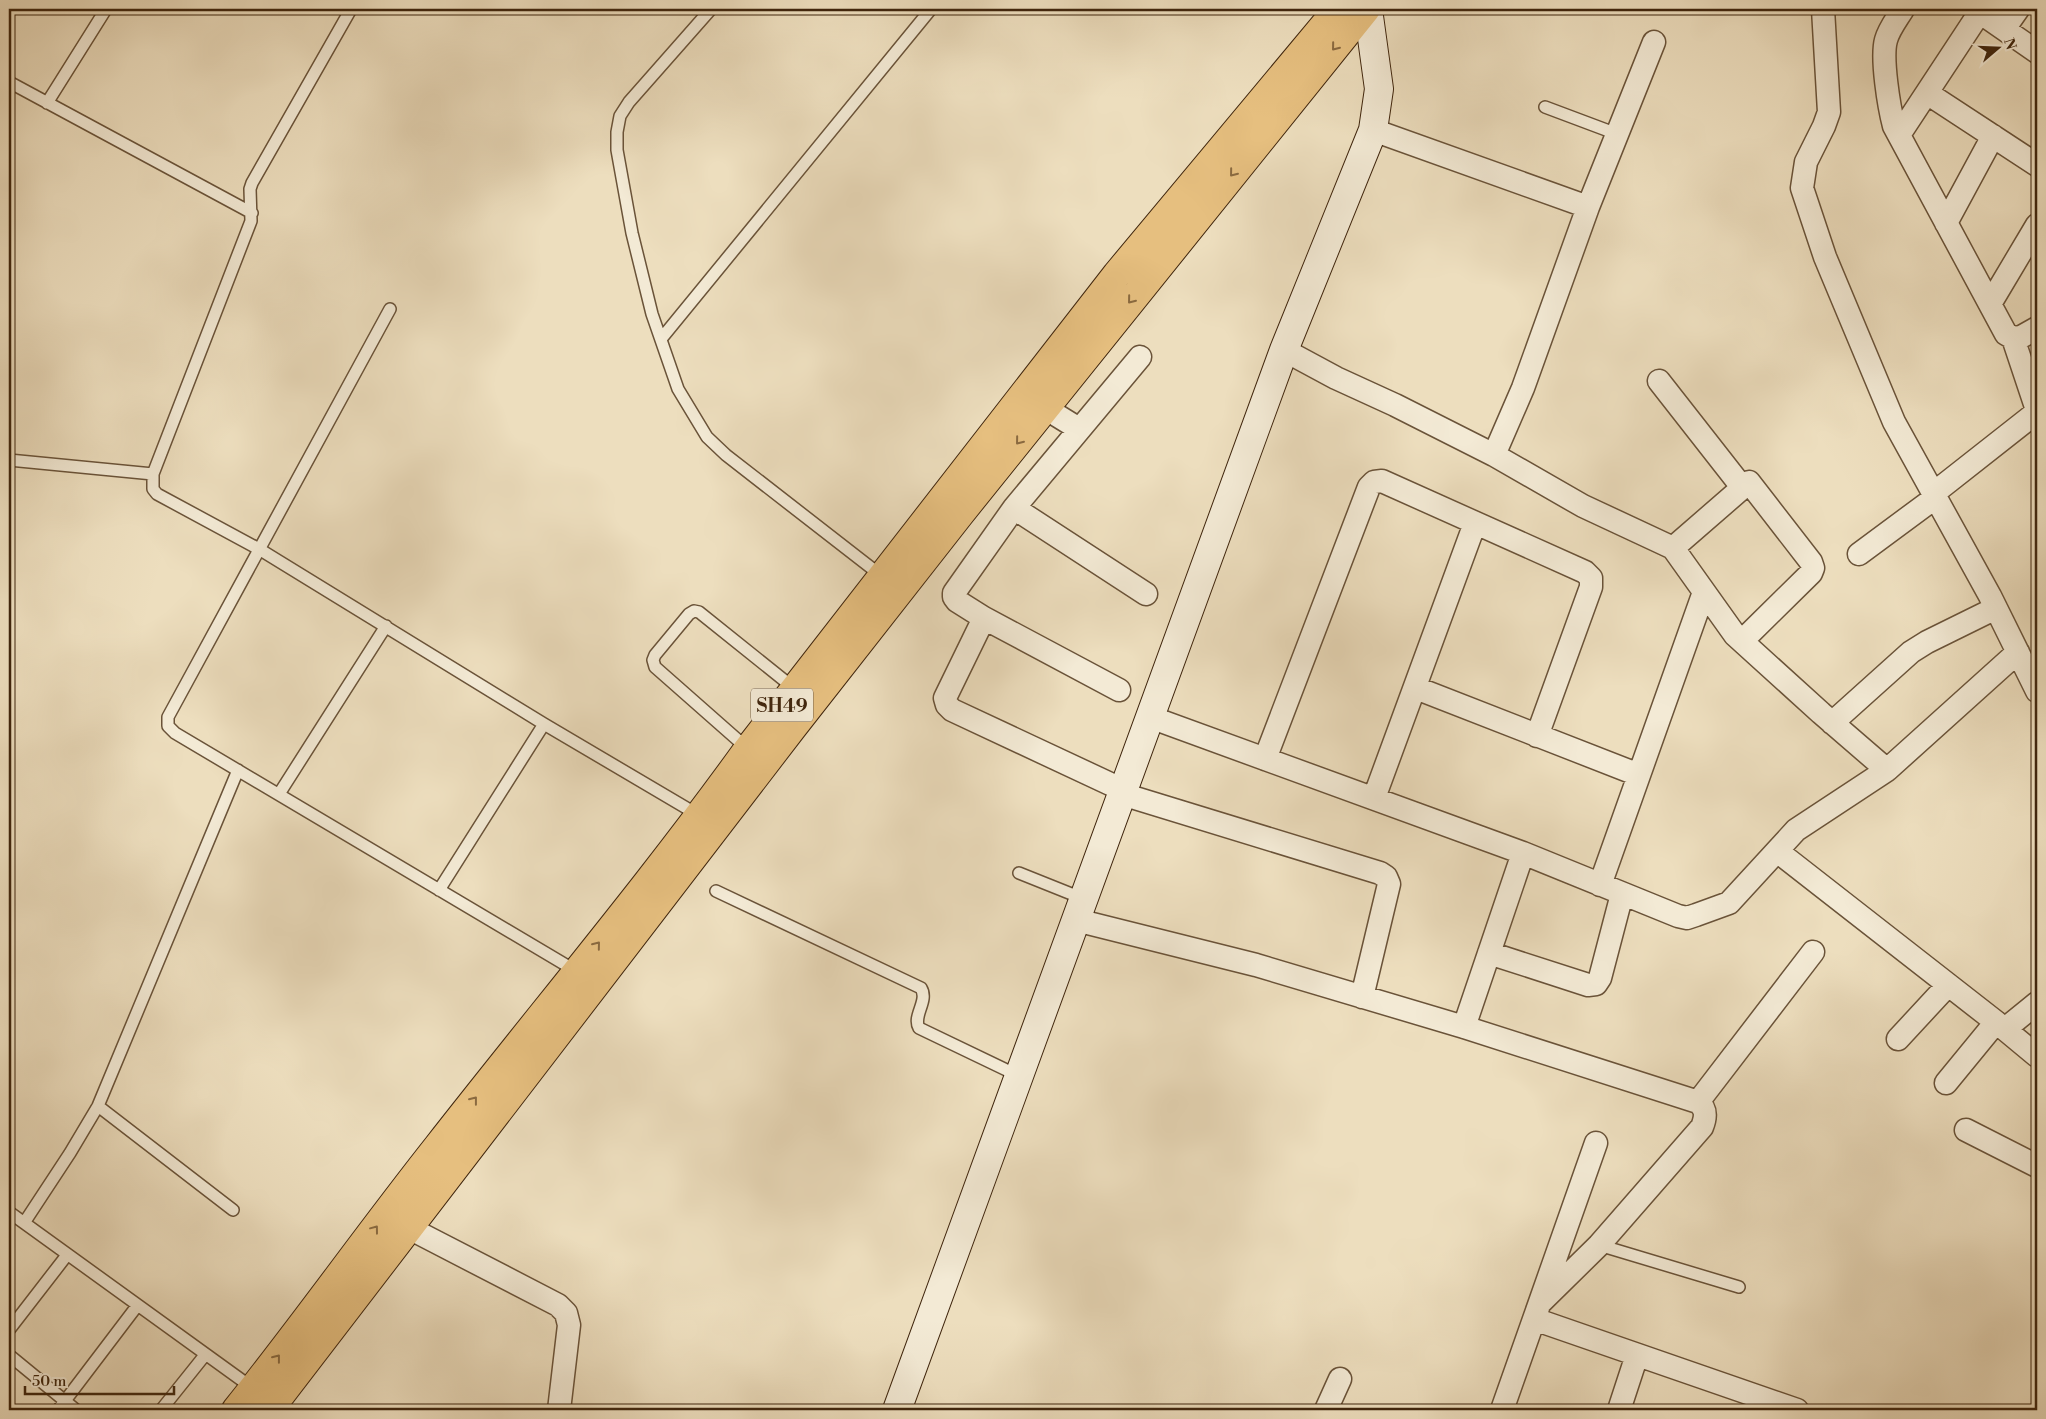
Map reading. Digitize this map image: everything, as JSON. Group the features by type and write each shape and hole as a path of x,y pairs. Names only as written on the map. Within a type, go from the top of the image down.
{"main road":[{"name":"SH49","path":"261,1399 435,1149 700,816 794,689 883,578 1117,274 1338,9"},
{"name":"SH49","path":"236,1410 261,1399 409,1228 794,727 1045,408 1367,9"}],"street":[{"path":"897,1410 1284,350 1373,130 1380,89 1367,9"},
{"path":"1823,9 1829,112 1806,162 1802,188 1825,257 1894,422 1996,608 2026,655 2037,691"},
{"path":"1902,9 1888,33 1884,52 1891,114 1899,135 2006,334 2013,338 2021,337 2037,328"},
{"path":"2004,29 2018,9"},
{"path":"1899,135 1927,93 1977,10 2037,52"},
{"path":"1494,455 1523,388 1588,207 1654,42"},
{"path":"1927,93 2037,165"},
{"path":"1373,130 1588,207"},
{"path":"1946,222 1993,136"},
{"path":"1990,304 2037,225"},
{"path":"1859,554 1935,495 2037,411 2013,338"},
{"path":"1284,350 1336,378 1396,405 1494,455 1583,506 1673,548 1735,634 1886,770"},
{"path":"1119,690 984,618 957,601 954,593 1014,508 1140,357"},
{"path":"1658,381 1742,487"},
{"path":"1045,408 1078,429"},
{"path":"1265,759 1369,487 1374,482 1382,481 1585,572 1591,578 1592,587 1537,736"},
{"path":"1673,548 1747,483 1752,484 1812,562 1814,568 1811,573 1742,640"},
{"path":"1014,508 1146,594"},
{"path":"1374,798 1475,524"},
{"path":"1600,885 1704,592"},
{"path":"1832,723 1911,652 1927,642 1996,608"},
{"path":"984,618 945,698 946,705 952,710 1123,792 1380,873 1386,877 1389,884 1362,997"},
{"path":"1150,717 1523,853 1622,894 1687,918 1729,903 1796,830 1886,770 2026,655"},
{"path":"1416,688 1639,775"},
{"path":"1777,851 2037,1056"},
{"path":"1464,1027 1523,853"},
{"path":"1489,953 1588,985 1596,984 1600,978 1622,894"},
{"path":"1080,909 1256,965 1464,1027 1698,1102 1703,1106 1705,1119 1702,1126 1599,1245 1537,1311"},
{"path":"1698,1102 1814,952"},
{"path":"1898,1039 1948,985"},
{"path":"1946,1083 2001,1026 2037,1003"},
{"path":"1966,1130 2037,1166"},
{"path":"1502,1410 1596,1143"},
{"path":"409,1228 558,1306 566,1314 569,1325 559,1410"},
{"path":"1537,1311 1637,1355 1797,1410"},
{"path":"1619,1410 1637,1355"},
{"path":"1326,1410 1340,1379"}],"lane":[{"path":"48,102 106,9"},
{"path":"351,9 252,182 250,196 251,221 153,474 153,489 157,494 259,549 544,724 700,816"},
{"path":"711,9 629,102 620,116 617,132 617,150 632,233 652,314 678,390 707,436 726,455 883,578"},
{"path":"661,340 932,9"},
{"path":"9,82 252,213"},
{"path":"1545,107 1617,134"},
{"path":"390,309 168,717 168,726 175,733 576,970"},
{"path":"9,460 153,474"},
{"path":"748,749 655,667 653,660 655,655 689,614 694,611 699,612 794,689"},
{"path":"279,794 386,626"},
{"path":"439,890 544,724"},
{"path":"24,1223 98,1106 238,770"},
{"path":"1019,874 1080,909"},
{"path":"716,892 921,988 924,996 917,1022 919,1028 1019,1076"},
{"path":"98,1106 233,1210"},
{"path":"9,1213 205,1355 261,1399"},
{"path":"1599,1245 1738,1287"},
{"path":"9,1330 67,1255"},
{"path":"62,1406 137,1306"},
{"path":"9,1355 62,1406 76,1410"},
{"path":"161,1410 205,1355"}]}
